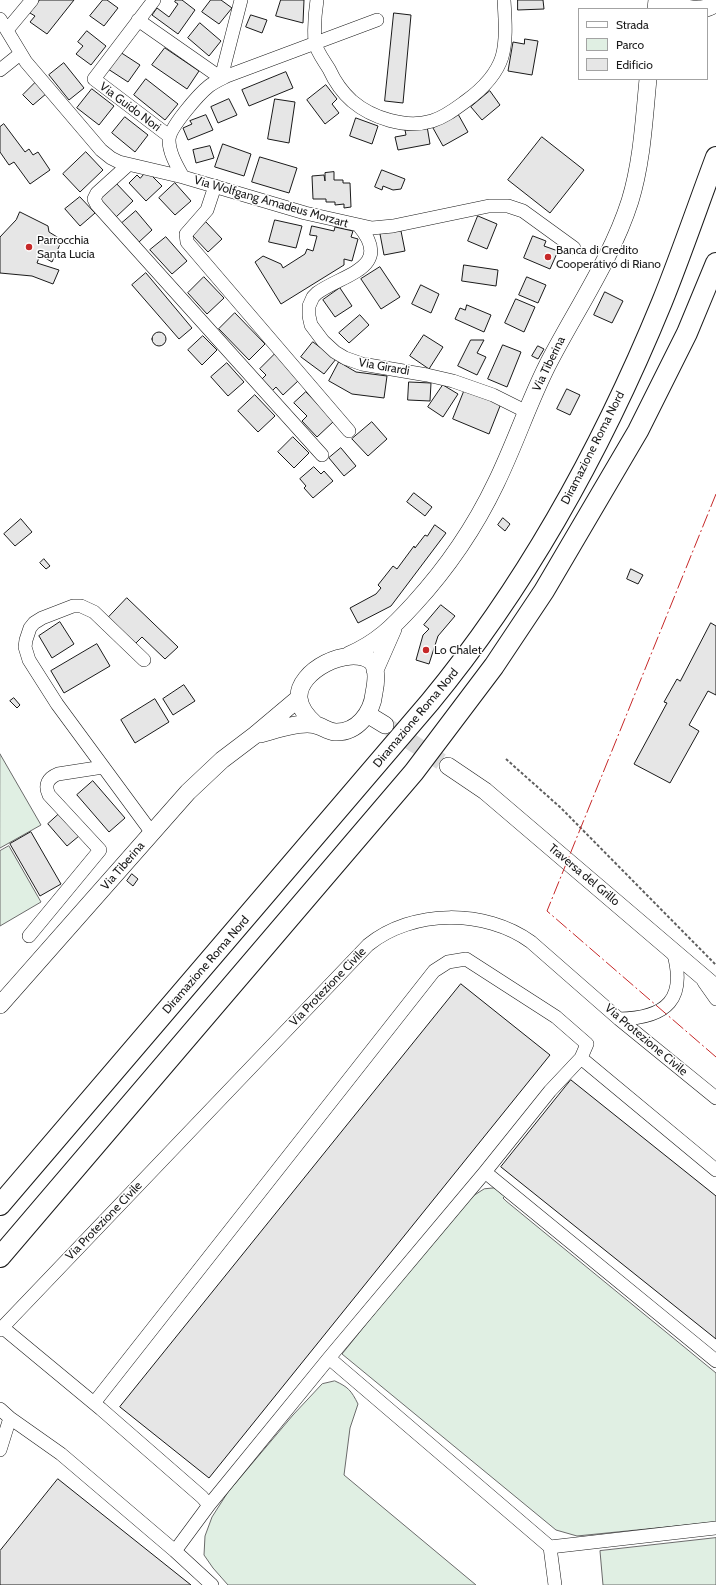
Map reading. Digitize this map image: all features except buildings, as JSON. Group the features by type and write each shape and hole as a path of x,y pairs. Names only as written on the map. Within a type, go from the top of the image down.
{"highway":[{"name":"Diramazione Roma Nord","path":"0,1205 430,702 475,646 505,603 561,512 612,415 662,302 716,157"},
{"path":"0,1257 414,772 494,666 548,584 638,431 687,333 716,263"}],"main road":[{"path":"668,0 677,6 685,8"},
{"path":"704,8 716,2"},
{"name":"Via Tiberina","path":"0,1006 200,780 227,755 255,735 299,698 302,686 315,671 329,661 349,656 369,646 395,625 434,582 461,544 496,482 547,367 612,245 626,214 634,187 638,166 648,80"},
{"name":"Via Tiberina","path":"375,670 395,625"},
{"name":"Via Tiberina","path":"255,735 283,727 315,724 329,731 342,731 354,727 360,723 367,714 374,698 375,670 373,664 366,658 349,656"},
{"path":"299,698 305,713 315,724"},
{"path":"367,714 385,725"},
{"name":"Traversa del Grillo","path":"448,766 485,791 716,988"}],"street":[{"path":"4,24 32,0"},
{"name":"Via Guido Nori","path":"154,0 94,79 169,136"},
{"path":"221,78 241,0"},
{"path":"317,0 315,44 332,76 347,95 355,103 375,114 392,120 416,123 430,122 447,115 474,95 491,77 498,67 504,47 504,0"},
{"path":"138,20 221,78"},
{"path":"169,136 199,95 221,78 377,20"},
{"name":"Via Wolfgang Amadeus Morzart","path":"4,24 20,54 101,150 111,158 128,165 183,177 306,213 372,228 382,228 489,206 503,205 523,212 574,248"},
{"path":"0,70 20,54"},
{"name":"Via Wolfgang Amadeus Morzart","path":"169,136 171,153 183,177"},
{"path":"128,165 97,193 94,199 97,205 322,455"},
{"path":"215,186 207,210 188,232 186,240 349,431"},
{"name":"Via Girardi","path":"359,226 369,241 371,252 368,262 358,271 317,293 313,297 309,306 311,324 323,340 338,354 349,360 453,381 489,393 527,412"},
{"path":"144,660 94,612 81,606 73,606 42,618 34,624 28,633 25,647 29,660 57,704 152,833"},
{"path":"29,936 100,850 49,795 47,783 51,777 58,774 103,767"},
{"name":"Via Protezione Civile","path":"1,1329 368,945 389,930 414,922 445,918 481,921 518,933 531,942 619,1019 716,1098"},
{"path":"619,1019 636,1018 652,1014 665,1007 673,998 676,991 678,975 673,951"},
{"path":"94,1403 434,971 448,962 466,959 556,1017 587,1044 581,1058 550,1091 485,1172 329,1358 209,1505 175,1551"},
{"path":"694,969 716,999"},
{"path":"581,1058 716,1170"},
{"path":"485,1172 716,1361"},
{"path":"1,1329 94,1403 202,1497 209,1505"},
{"path":"329,1358 550,1547 555,1585"},
{"path":"0,1450 5,1414 60,1454 175,1551 212,1585"},
{"path":"550,1547 716,1528"}],"path":[{"path":"506,759 561,808 716,965"}],"green space":[{"path":"0,754 41,825 0,848"},
{"path":"9,846 41,902 0,926 0,851"},
{"path":"484,1189 500,1189 507,1194 503,1198 506,1201 716,1373 716,1522 577,1536 556,1530 342,1354 465,1201"},
{"path":"335,1381 349,1390 358,1404 350,1428 344,1475 476,1585 228,1585 204,1555 205,1536 212,1517 228,1492 293,1415 322,1384"},
{"path":"716,1538 716,1585 603,1585 600,1551"}],"tunnel":[{"path":"385,725 448,766"}],"power":[{"path":"716,494 547,911 716,1057"}],"place":[{"name":"Parrocchia Santa Lucia","path":"29,247"},
{"name":"Banca di Credito Cooperativo di Riano","path":"548,257"},
{"name":"Lo Chalet","path":"426,650"}]}
